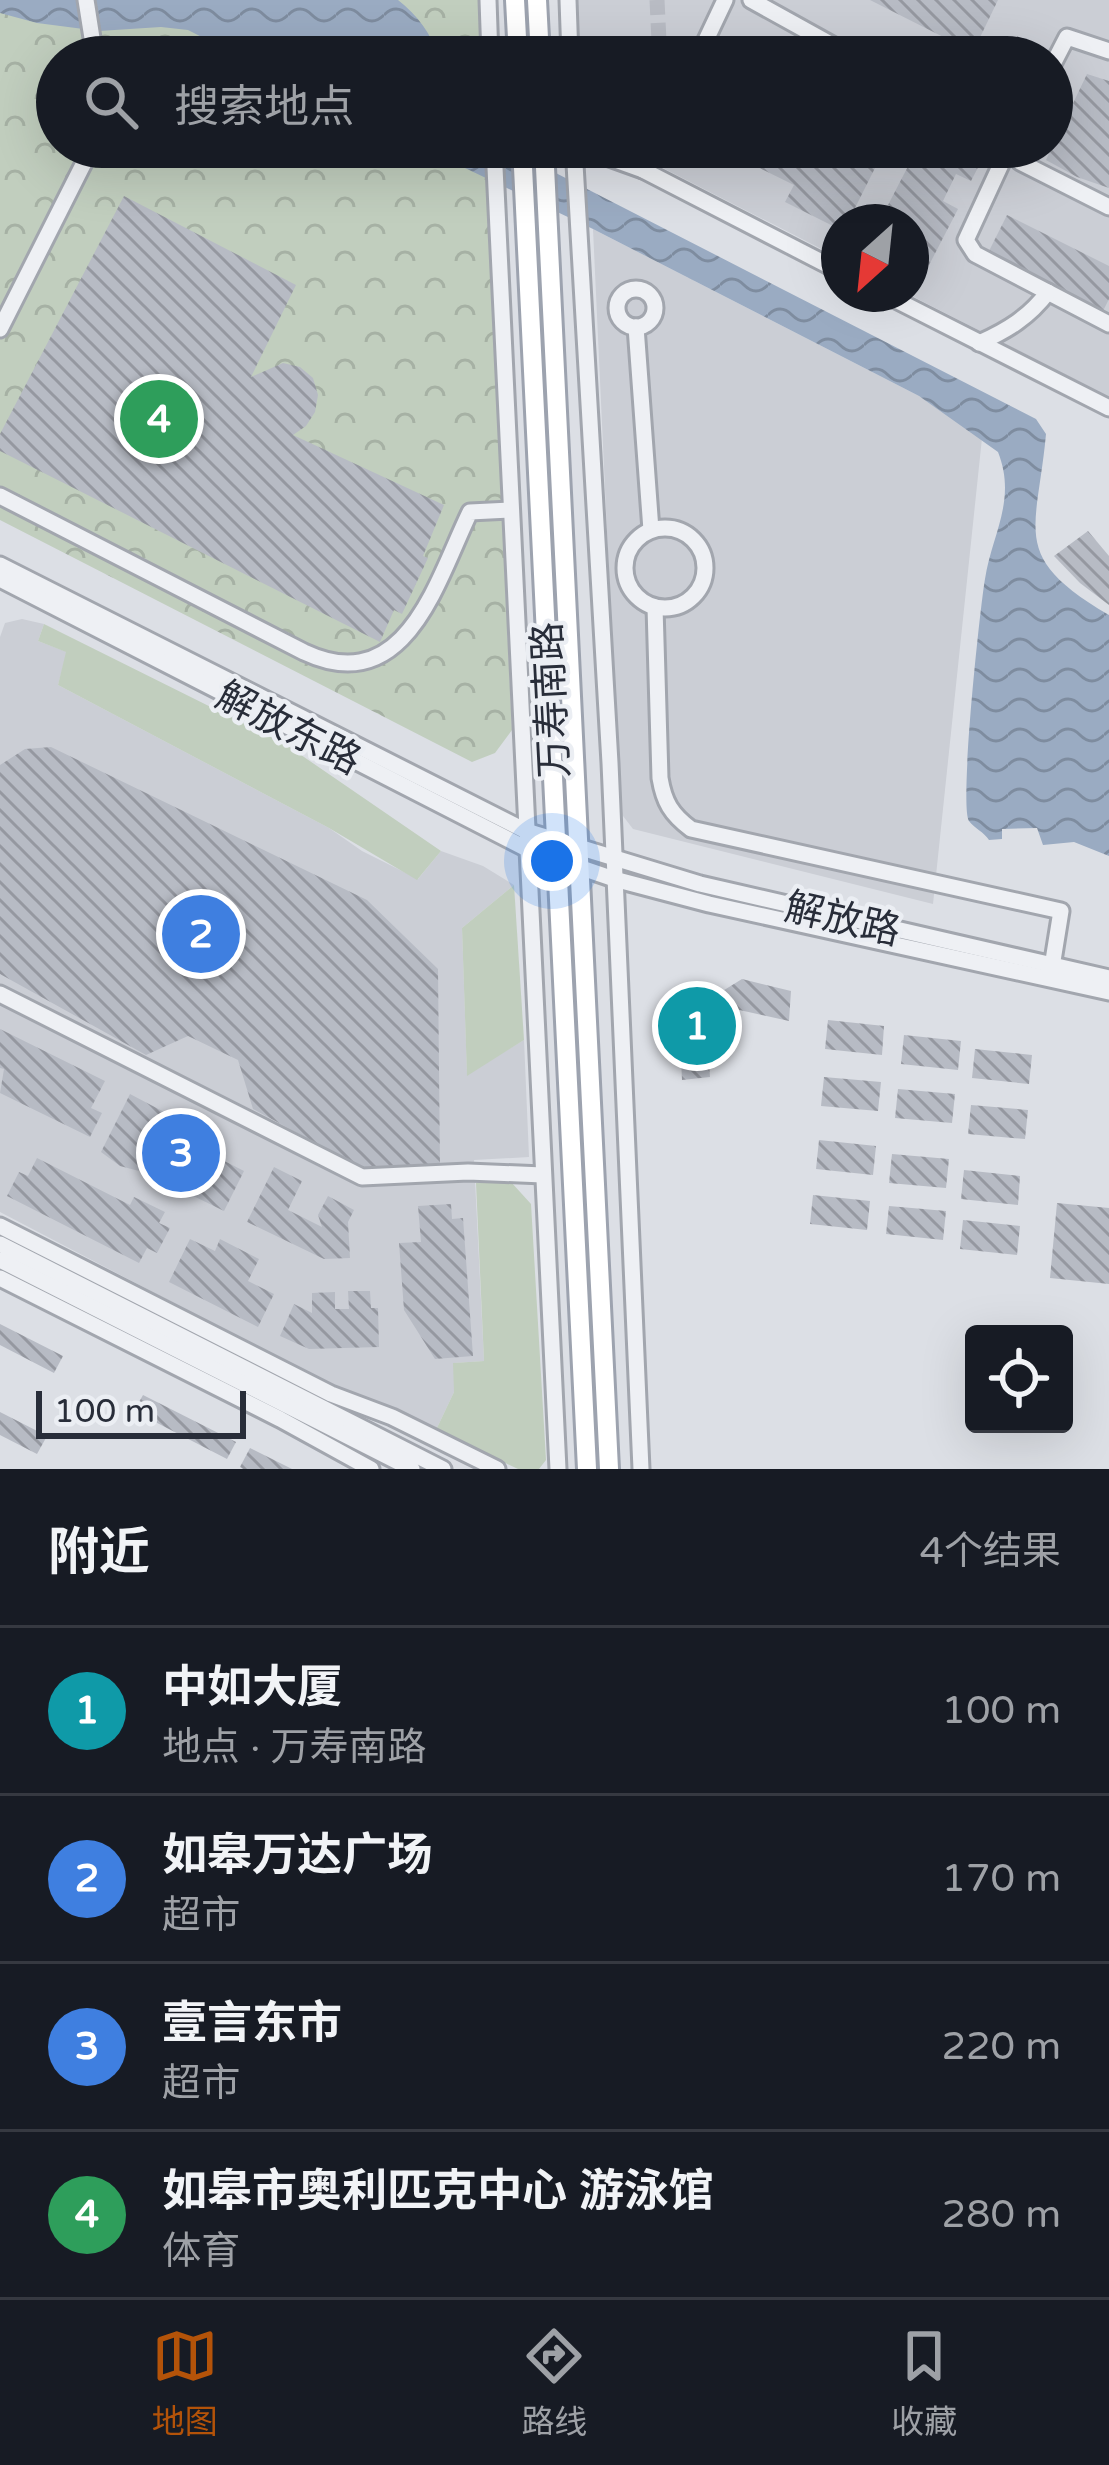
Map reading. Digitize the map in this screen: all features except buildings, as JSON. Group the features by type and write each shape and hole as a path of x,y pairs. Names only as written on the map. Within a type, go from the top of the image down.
{"main road":[{"path":"515,0 517,36"},
{"path":"537,0 539,36"},
{"name":"万寿南路","path":"523,168 587,1469"},
{"name":"万寿南路","path":"545,168 610,1469"}],"street":[{"path":"86,0 93,36"},
{"path":"488,0 489,36"},
{"path":"568,0 569,36"},
{"path":"708,36 725,0"},
{"path":"751,0 816,36"},
{"path":"1073,39 1109,51"},
{"path":"0,328 81,168"},
{"path":"495,168 558,1469"},
{"path":"578,168 641,1469"},
{"path":"637,168 821,262"},
{"path":"1001,168 966,240 974,254 1109,324"},
{"path":"1032,168 1109,207"},
{"path":"979,343 1034,311 1048,292"},
{"path":"919,312 1109,408"},
{"path":"636,327 651,530"},
{"path":"0,496 304,652 326,662 350,664 389,647 411,631 442,580 470,512 511,510"},
{"path":"664,528 690,537 704,560 701,586 682,605 656,607 634,594 624,571 631,546 651,530 664,528"},
{"path":"599,571 624,571"},
{"name":"解放东路","path":"1,572 529,850 580,848"},
{"name":"解放东路","path":"1,572 526,831 582,869"},
{"path":"656,607 660,778 663,798 674,816 691,829 1061,910 1050,974"},
{"name":"解放路","path":"580,848 1109,992"},
{"name":"解放路","path":"582,869 1050,974 1109,978"},
{"path":"0,994 362,1177 543,1174"},
{"path":"0,1226 331,1394 392,1417 497,1469"},
{"path":"0,1244 443,1469"},
{"path":"0,1260 412,1469"},
{"path":"0,1278 371,1469"}],"shaded area":[{"path":"576,0 1109,0 1109,397 929,305 929,204 821,204 821,249 663,168 1073,168 1073,36 579,36"},
{"path":"593,229 919,396 982,438 933,904 633,829 620,812"},
{"path":"22,619 44,624 38,641 67,652 58,685 329,828 362,851 418,879 441,851 483,866 514,885 462,928 467,1074 524,1040 529,1157 474,1160 484,1361 454,1363 454,1392 436,1430 321,1380 0,1212 0,637 5,623"}],"green space":[{"path":"0,0 482,0 483,36 36,36 36,168 486,168 512,730 495,753 472,762 0,520"},
{"path":"44,624 285,744 441,851 417,880 329,828 58,685 66,652 38,641"},
{"path":"514,885 524,1040 467,1076 462,928"},
{"path":"511,1182 531,1204 546,1460 539,1469 518,1469 436,1430 454,1392 453,1363 484,1361 476,1183"}],"water":[{"path":"0,0 398,0 429,36 200,36 161,27 99,31 0,13"},
{"path":"465,168 546,168 1036,419 1046,434 1036,519 1043,558 1056,576 1109,615 1109,856 1074,842 1043,845 1037,828 1002,829 1002,839 989,840 969,821 968,745 979,627 1004,501 1003,469 998,452 919,396"}],"tunnel":[{"path":"657,0 659,36"}],"place":[{"name":"如皋市奥利匹克中心 游泳馆","path":"159,419"},
{"name":"如皋万达广场","path":"201,934"},
{"name":"中如大厦","path":"697,1026"},
{"name":"壹言东市","path":"181,1153"}]}
